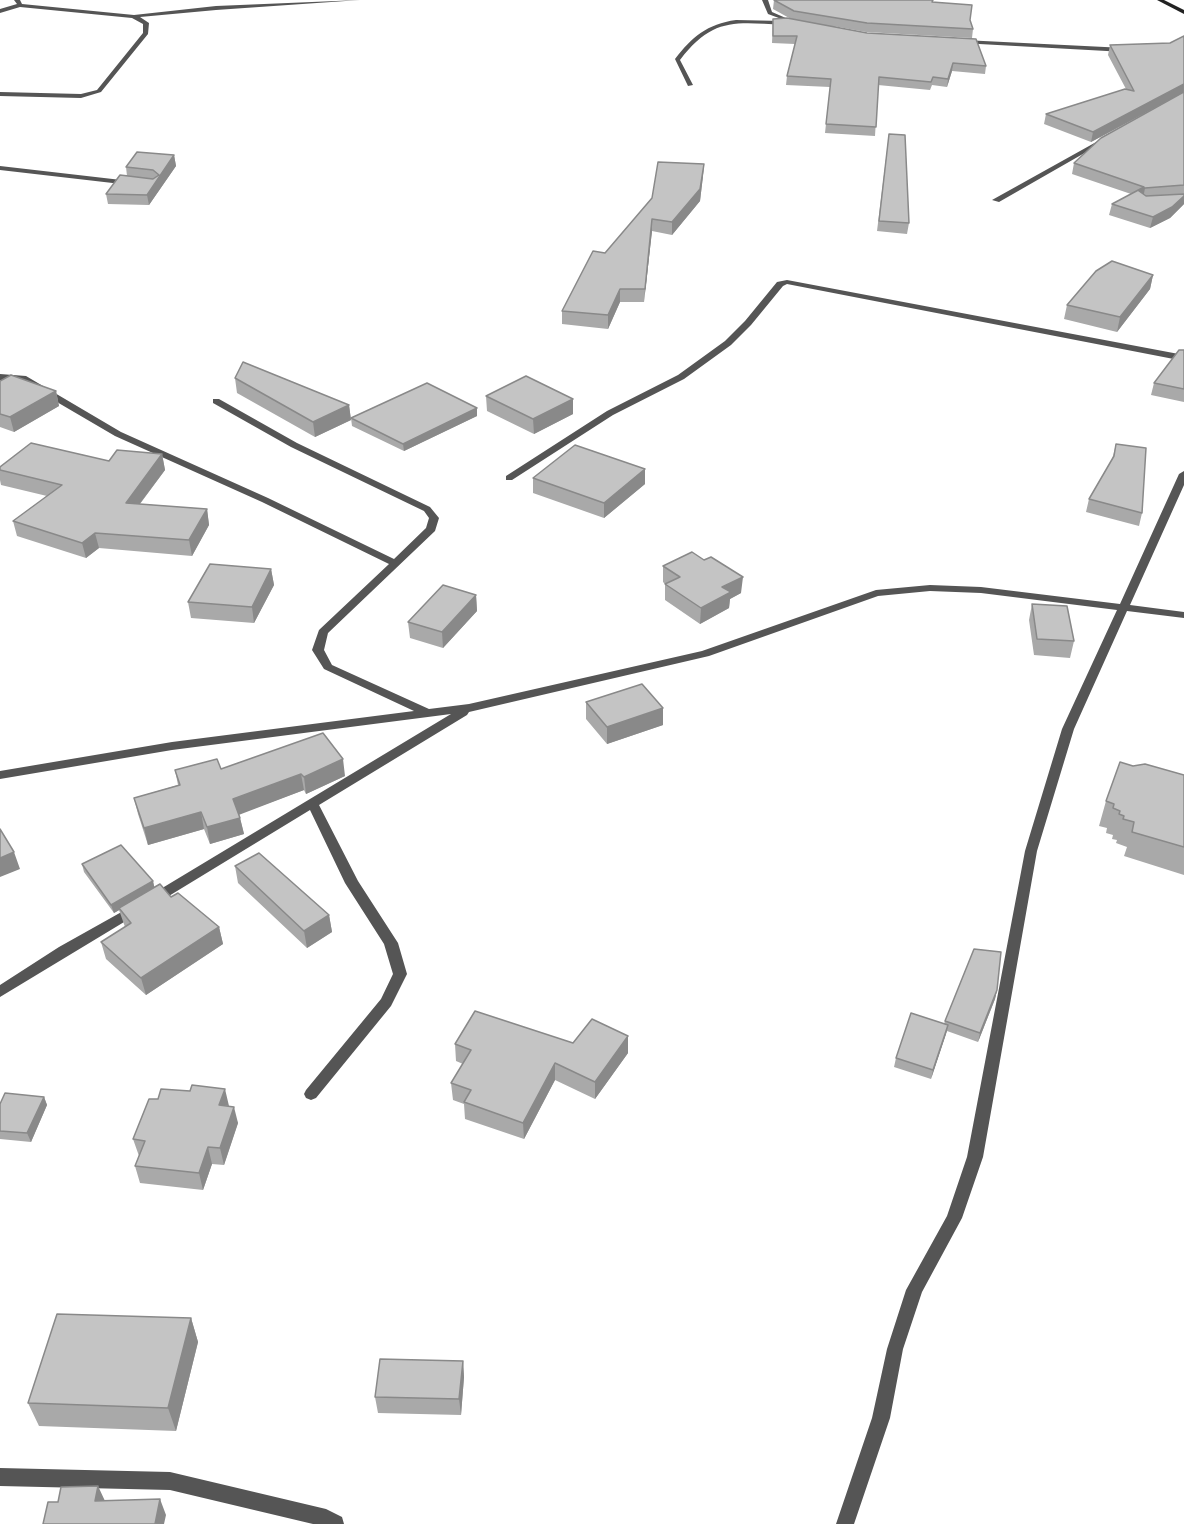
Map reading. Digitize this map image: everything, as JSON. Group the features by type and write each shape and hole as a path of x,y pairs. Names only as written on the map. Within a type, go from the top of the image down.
{"street":[{"path":"0,10 19,2 133,16 216,8 357,0"},
{"path":"765,0 770,13 791,23"},
{"path":"1160,0 1184,12"},
{"path":"0,94 81,96 99,91 147,33 146,22 133,16"},
{"path":"690,86 677,60 688,43 705,28 739,21 802,25"},
{"path":"954,42 1130,51"},
{"path":"996,200 1112,135"},
{"path":"0,168 143,184"},
{"path":"509,478 610,413 681,377 728,344 780,284 787,282 1184,358"},
{"path":"0,376 23,378 118,434 265,500 395,563"},
{"path":"216,401 294,445 427,509 435,518 431,530 323,632 318,650 328,667 428,714"},
{"path":"845,1524 881,1418 895,1349 914,1290 954,1218 975,1157 1031,852 1068,729 1184,474"},
{"path":"0,775 172,746 469,708 705,654 876,593 930,588 981,590 1184,615"},
{"path":"0,992 64,951 194,876 469,708"},
{"path":"311,1094 386,1002 400,974 391,944 352,883 312,803"},
{"path":"0,1477 170,1481 326,1518 335,1524"}],"building":[{"path":"774,0 933,0 932,2 972,5 970,20 973,29 867,23 794,11"},
{"path":"787,18 867,33 976,39 986,66 953,63 948,79 933,77 931,82 879,77 876,127 826,124 831,79 787,76 797,36 773,36 773,19"},
{"path":"1184,36 1184,84 1093,132 1046,114 1125,89 1134,91 1110,45 1170,43"},
{"path":"1184,92 1184,185 1145,188 1139,191 1146,196 1184,194 1184,196 1172,207 1153,217 1112,204 1144,187 1074,163 1101,138"},
{"path":"889,134 905,135 909,223 879,221"},
{"path":"137,152 174,155 147,195 106,194 120,175 153,179 159,175 153,170 126,167"},
{"path":"658,162 704,164 700,189 672,222 652,219 645,289 620,289 608,315 562,311 593,251 605,253 652,198"},
{"path":"1112,261 1153,275 1120,317 1067,305 1096,271"},
{"path":"1179,350 1184,350 1184,389 1154,383"},
{"path":"243,362 349,405 313,422 235,378"},
{"path":"11,375 56,391 10,417 0,414 0,381"},
{"path":"526,376 573,399 533,419 486,396"},
{"path":"427,383 477,408 403,444 351,418"},
{"path":"31,443 109,461 117,450 162,454 126,503 207,509 189,540 95,533 82,543 13,521 62,485 0,470 0,467"},
{"path":"1116,444 1146,448 1142,513 1089,499 1114,456"},
{"path":"575,445 645,469 604,503 533,478"},
{"path":"692,552 704,560 711,557 743,577 722,587 731,592 701,608 665,584 680,577 663,566"},
{"path":"210,564 271,569 252,607 188,602"},
{"path":"443,585 476,595 442,632 408,622"},
{"path":"1032,604 1067,606 1074,641 1037,639"},
{"path":"642,684 663,708 607,727 586,702"},
{"path":"323,733 343,759 304,777 301,774 233,799 240,818 207,827 201,812 144,828 134,798 180,785 175,770 217,759 221,769"},
{"path":"1120,762 1133,766 1145,764 1184,775 1184,847 1132,832 1134,822 1123,819 1124,816 1119,814 1120,811 1113,808 1114,804 1106,801"},
{"path":"0,829 14,852 0,858"},
{"path":"121,845 153,881 111,905 82,864"},
{"path":"259,853 329,915 304,931 235,866"},
{"path":"160,884 171,897 178,893 219,927 141,978 101,942 131,923 119,908"},
{"path":"974,949 1001,952 997,990 980,1033 945,1021"},
{"path":"475,1011 573,1043 592,1019 628,1036 595,1082 555,1063 523,1123 464,1102 471,1090 451,1083 471,1050 455,1044"},
{"path":"911,1013 948,1025 933,1070 896,1058"},
{"path":"192,1085 225,1089 219,1105 234,1107 220,1148 208,1147 199,1173 135,1166 145,1141 133,1139 149,1099 158,1099 161,1089 190,1091"},
{"path":"5,1093 44,1097 27,1133 0,1131 0,1104"},
{"path":"57,1314 191,1318 168,1408 28,1403"},
{"path":"380,1359 463,1361 459,1399 375,1397"},
{"path":"98,1486 95,1501 160,1499 155,1524 43,1524 48,1502 58,1502 61,1487"}]}
